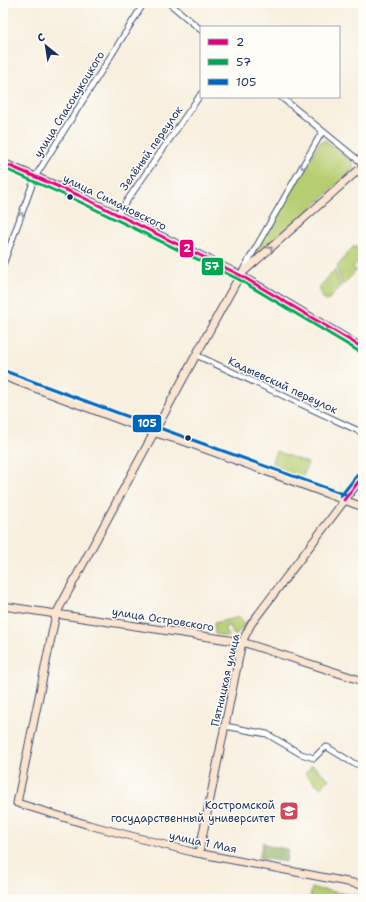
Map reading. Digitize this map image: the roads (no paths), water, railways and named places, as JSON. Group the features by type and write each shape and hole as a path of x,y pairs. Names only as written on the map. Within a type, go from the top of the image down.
{"street":[{"name":"улица Спасокукоцкого","path":"3,265 35,177 144,3"},
{"path":"168,3 200,29"},
{"name":"Зелёный переулок","path":"117,214 200,95"},
{"path":"240,275 363,165 282,98"},
{"path":"56,614 240,275 322,132"},
{"name":"улица Симановского","path":"3,162 78,195 240,275 363,348"},
{"name":"Кадыевский переулок","path":"196,355 363,433"},
{"path":"3,376 155,433 186,442 363,507"},
{"name":"Пятницкая улица","path":"199,853 242,642 251,624 363,476"},
{"name":"улица Островского","path":"3,606 242,642 363,681"},
{"name":"улица 1 Мая","path":"56,614 17,803 96,827 199,853 363,885"},
{"path":"225,726 267,734 301,754 314,758 327,747 353,763 363,766"}],"place":[{"name":"Костромской государственный университет","path":"289,811"}]}
